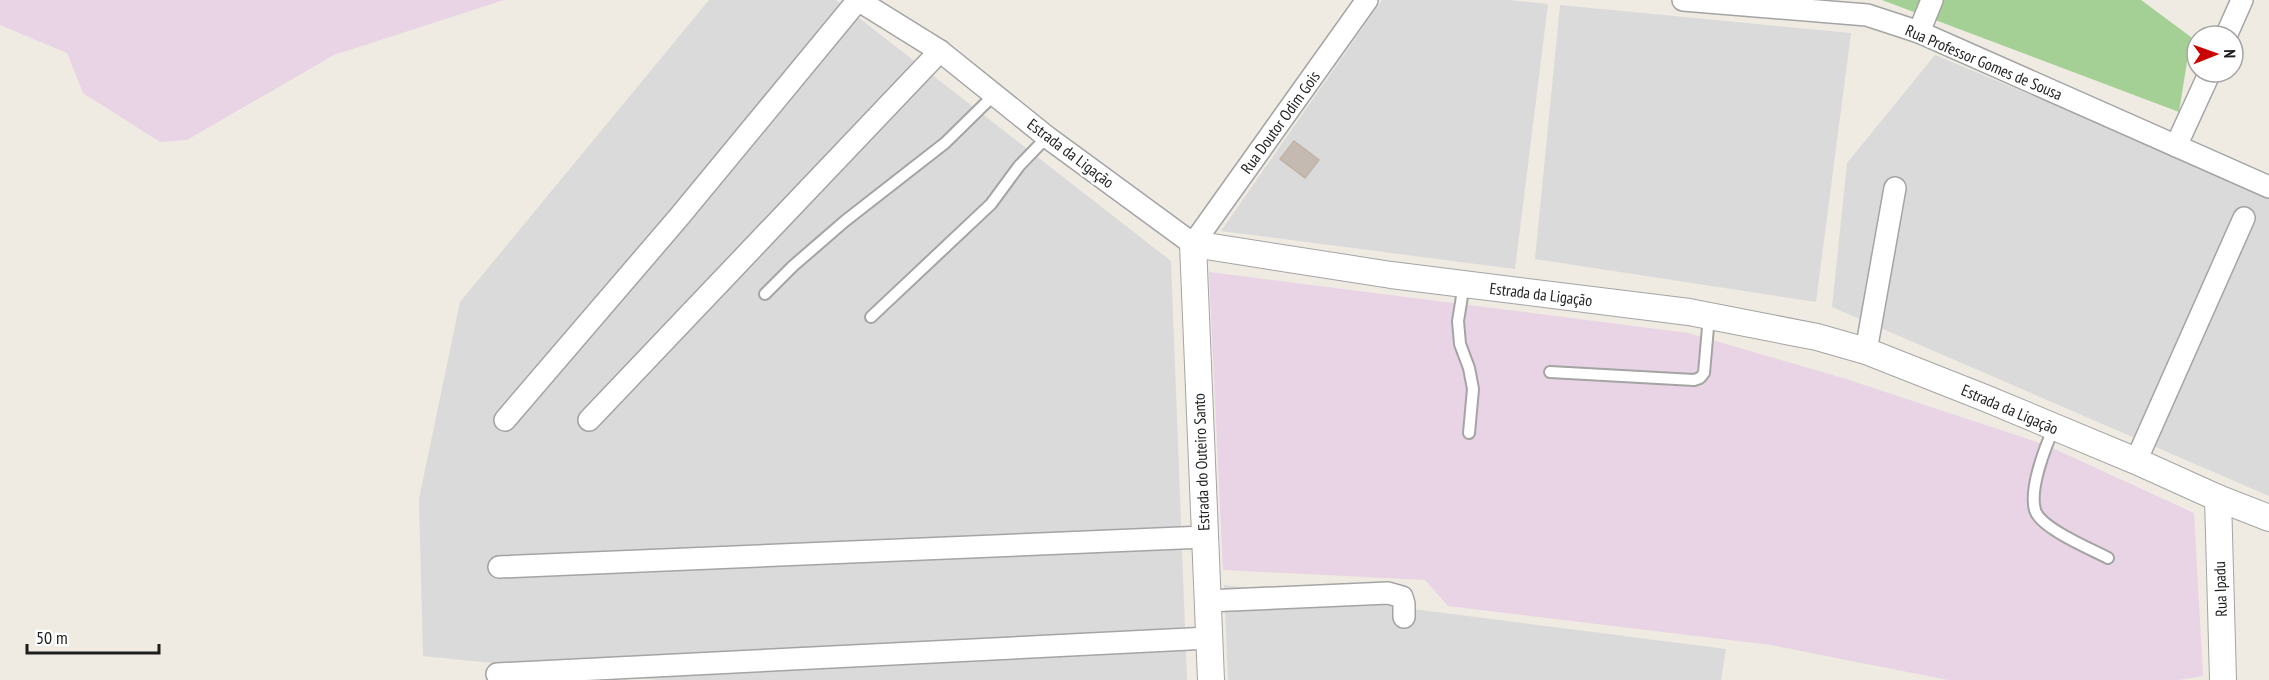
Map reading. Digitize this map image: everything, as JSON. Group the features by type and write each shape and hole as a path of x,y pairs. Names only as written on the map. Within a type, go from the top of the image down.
{"street":[{"name":"Rua Doutor Odim Gois","path":"1193,244 1367,0"},
{"name":"Rua Professor Gomes de Sousa","path":"1683,0 1867,15 1919,32 2269,187"},
{"path":"1834,0 1867,15"},
{"path":"1919,32 1932,0"},
{"path":"2231,24 2242,0"},
{"name":"Estrada da Ligação","path":"866,2 940,51 1047,137 1193,244 1465,284 1709,316 1817,336 1866,351 1985,398 2269,518"},
{"path":"505,420 866,2"},
{"path":"589,420 940,51"},
{"path":"2176,146 2204,84"},
{"path":"1866,351 1895,188"},
{"path":"2136,461 2244,218"},
{"name":"Estrada do Outeiro Santo","path":"1193,244 1211,680"},
{"name":"Rua Ipadu","path":"2218,498 2223,680"},
{"path":"500,567 1204,537"},
{"path":"1207,601 1388,593 1402,597 1404,617"},
{"path":"497,674 1209,638"}],"lane":[{"path":"765,294 793,266 845,221 945,143 995,94"},
{"path":"871,317 991,204 1019,166 1047,137"},
{"path":"1465,284 1458,321 1460,344 1469,368 1473,389 1469,433"},
{"path":"1550,372 1694,380 1700,378 1704,373 1709,316"},
{"path":"2054,428 2042,453 2034,494 2035,510 2039,517 2054,530 2109,558"}],"shaded area":[{"path":"0,0 504,0 334,55 187,140 160,142 83,93 67,53 0,25"},
{"path":"709,0 836,0 1171,261 1187,680 659,680 423,656 419,499 460,302"},
{"path":"1382,0 1509,0 1548,4 1515,269 1221,231"},
{"path":"1560,5 1851,33 1816,302 1535,259"},
{"path":"1935,55 2223,175 2269,199 2269,496 1832,307 1847,163"},
{"path":"1209,272 1688,333 1843,378 2046,445 2194,513 2203,676 2179,680 1948,680 1771,645 1448,606 1425,580 1223,570"},
{"path":"1224,585 1726,649 1721,680 1228,680"}],"green space":[{"path":"1882,0 2141,0 2185,33 2185,74 2179,112"}],"building":[{"path":"1294,141 1319,160 1305,178 1280,159"}]}
